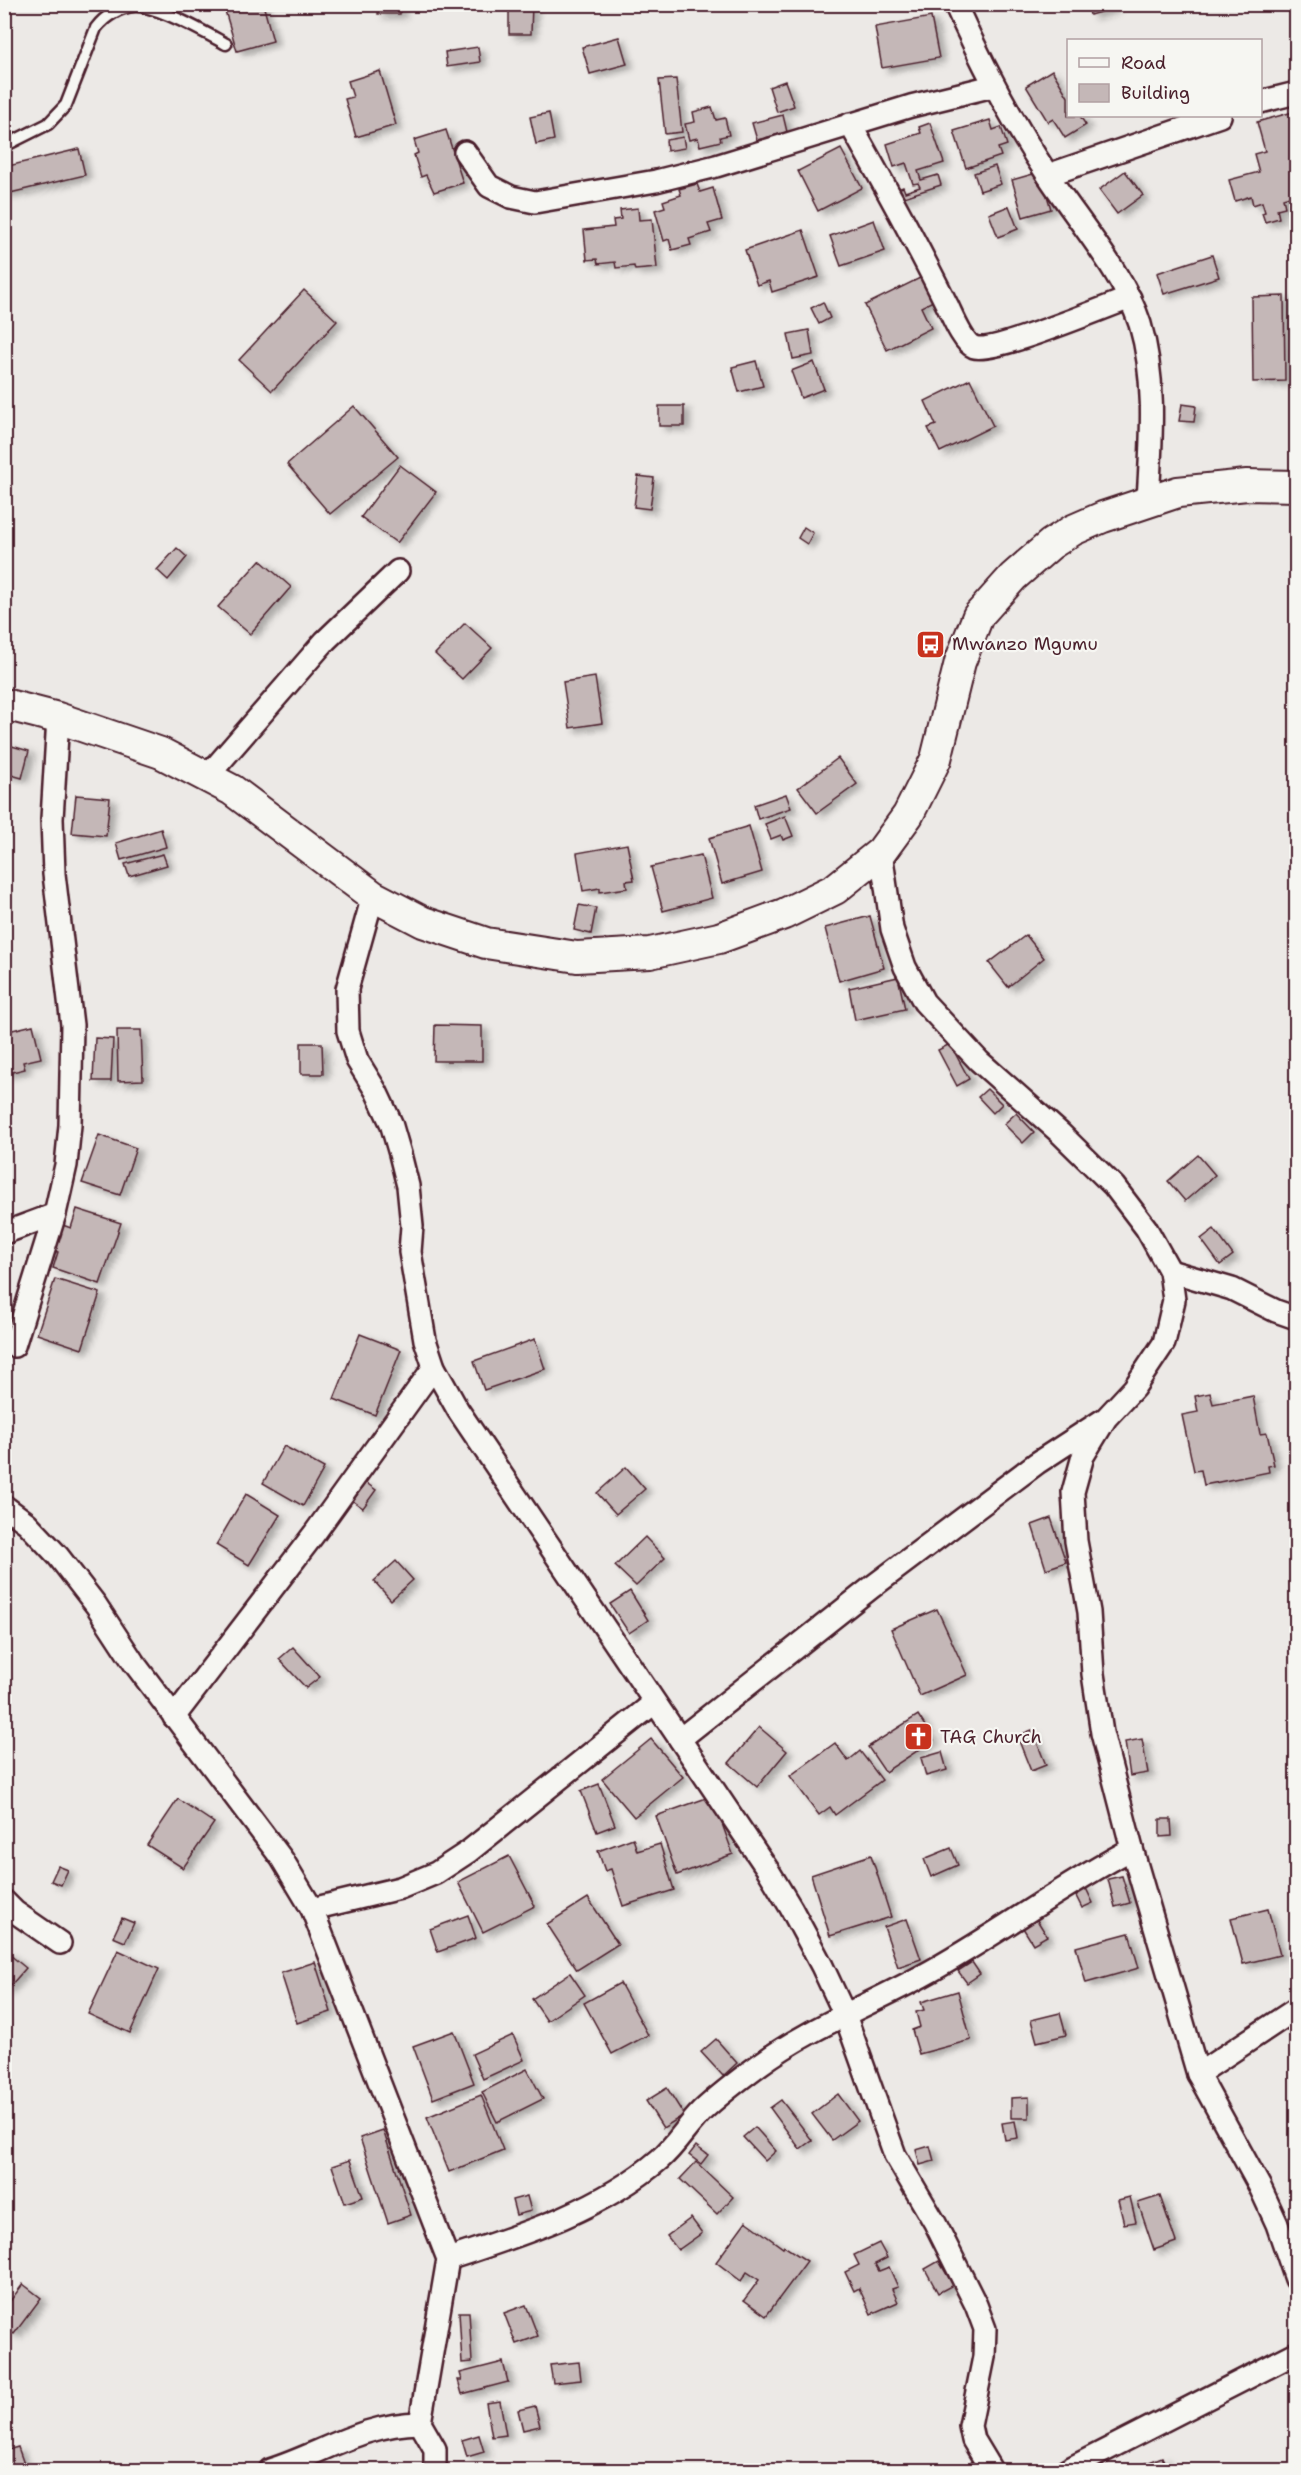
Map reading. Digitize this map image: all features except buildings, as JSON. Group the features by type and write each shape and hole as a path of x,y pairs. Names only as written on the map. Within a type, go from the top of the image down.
{"street":[{"path":"955,4 993,86 1048,175 1130,298 1140,325 1148,367 1152,429 1148,501"},
{"path":"465,152 489,186 511,197 535,202 666,179 716,166 850,124 993,86"},
{"path":"1262,102 1296,93"},
{"path":"1048,175 1217,117"},
{"path":"850,124 966,341 973,346 983,348 1010,341 1130,298"},
{"path":"4,704 58,718 161,753 232,790 373,896 423,922 486,943 577,957 650,953 719,938 784,914 835,889 881,852 908,815 936,759 960,662 978,616 1013,577 1050,544 1073,530 1178,492 1247,485 1296,486"},
{"path":"206,778 325,641 398,571"},
{"path":"15,1346 55,1214 66,1166 70,1125 72,1035 54,874 51,819 58,718"},
{"path":"881,852 892,929 905,967 924,1002 979,1061 1060,1133 1114,1186 1146,1228 1170,1271 1174,1300 1164,1343 1134,1388 1106,1418 1083,1456 1073,1492 1076,1541 1089,1612 1093,1674 1102,1733 1132,1850 1198,2074 1268,2205 1296,2279"},
{"path":"373,896 347,989 348,1031 357,1060 376,1091 391,1123 400,1154 408,1186 412,1226 410,1252 417,1302 425,1340 434,1367 458,1410 791,1908 845,2015 895,2155 935,2223 976,2305 985,2329 984,2357 970,2426 973,2440 991,2470"},
{"path":"4,1233 55,1214"},
{"path":"1170,1271 1232,1289 1276,1311 1296,1318"},
{"path":"174,1717 314,1534 434,1367"},
{"path":"680,1739 810,1635 1037,1463 1106,1418"},
{"path":"4,1506 27,1523 58,1556 96,1605 174,1717 282,1859 312,1909 448,2259 420,2423 435,2449 435,2470"},
{"path":"312,1909 400,1888 436,1873 468,1852 654,1703"},
{"path":"448,2259 520,2235 615,2192 662,2158 702,2111 758,2065 798,2039 921,1976 985,1940 1083,1875 1132,1850"},
{"path":"4,1902 60,1943"},
{"path":"1198,2074 1296,2009"},
{"path":"1066,2470 1296,2354"},
{"path":"270,2470 368,2430 394,2423 420,2423"}],"lane":[{"path":"4,146 48,124 66,105 96,28 104,18 118,11 136,6 155,11 184,22 226,44"}],"place":[{"name":"Mwanzo Mgumu","path":"931,644"},
{"name":"TAG Church","path":"919,1737"}]}
